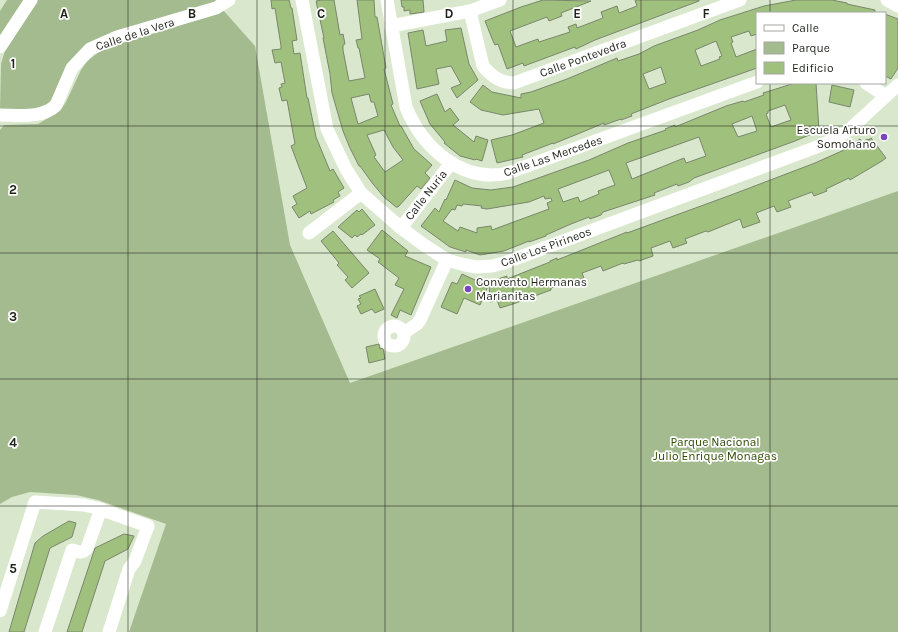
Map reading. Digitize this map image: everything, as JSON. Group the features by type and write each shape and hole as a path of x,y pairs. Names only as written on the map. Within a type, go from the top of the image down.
{"street":[{"path":"0,47 31,0"},
{"name":"Calle de la Vera","path":"0,115 46,113 56,105 72,68 90,49 117,37 216,8 229,0"},
{"name":"Calle Los Pirineos","path":"302,0 327,129 346,169 361,193 401,228 447,260 465,266 492,266 801,154 831,141 849,130 898,85"},
{"name":"Calle Las Mercedes","path":"386,0 406,107 411,118 427,143 451,163 479,175 491,176 508,173 756,82"},
{"path":"391,26 470,11 500,0"},
{"name":"Calle Pontevedra","path":"470,11 483,66 495,77 506,83 514,84 740,0"},
{"path":"887,0 898,6"},
{"path":"868,84 886,96"},
{"name":"Calle Nuria","path":"401,228 451,163"},
{"path":"309,233 361,193"},
{"path":"404,333 417,324 420,320 447,260"},
{"path":"0,611 35,502 84,505 101,509 148,526 135,562 128,569 109,632"},
{"path":"45,632 72,550 80,552 85,551 101,509"}],"green space":[{"path":"7,0 25,0 0,38 0,11"},
{"path":"38,0 220,0 88,44 52,103 35,110 0,111 1,64 5,51"},
{"name":"Parque Nacional Julio Enrique Monagas","path":"223,10 255,46 290,245 350,383 898,191 898,632 129,632 166,524 98,500 76,495 30,492 12,497 0,504 0,130 4,125 38,124 60,111 87,61 103,49 210,16"}],"building":[{"path":"271,0 289,0 292,8 297,40 292,41 294,54 300,53 307,98 316,137 330,171 333,169 344,188 338,192 340,196 333,200 334,202 311,214 310,211 299,218 292,207 297,204 293,196 307,188 291,146 295,144 287,100 282,101 279,88 282,87 281,84 285,83 281,62 275,63 272,50 281,49 281,46 275,8 272,9"},
{"path":"334,0 340,35 343,34 345,44 343,45 343,50 349,81 365,78 356,40 362,39 357,0 374,0 375,17 377,17 386,68 384,69 393,104 391,105 400,126 414,149 432,165 425,173 430,178 421,189 417,186 398,207 384,197 359,166 343,131 332,93 324,38 316,1","holes":["369,94 371,102 374,102 378,116 358,124 351,98","384,130 393,147 403,160 385,172 374,157 376,155 367,135"]},
{"path":"401,0 423,0 424,12 410,14 410,10 404,11"},
{"path":"543,0 591,1 561,13 562,16 549,21 547,17 510,31 516,47 538,39 539,42 570,32 568,27 576,24 577,28 603,18 601,12 617,6 619,13 637,6 635,0 699,1 595,40 576,49 575,47 524,66 523,63 507,69 498,44 495,45 485,21"},
{"path":"796,0 832,0 875,10 875,12 756,12 756,34 751,36 749,31 731,37 733,42 731,43 736,57 756,49 756,68 669,99 631,114 632,116 621,120 604,125 604,123 522,155 523,157 497,163 491,140 512,135 544,123 539,109 503,115 481,110 470,102 483,85 492,92 521,98 521,94 567,79 617,58 618,61 639,54 654,46 698,30 720,20 764,6","holes":["716,41 722,56 719,57 720,59 701,66 695,50","661,67 666,83 649,89 643,74"]},
{"path":"886,14 898,19 898,68 891,79 886,76"},
{"path":"461,28 469,64 478,80 457,98 451,88 461,84 451,66 436,69 439,84 417,89 408,33 423,30 426,46 447,41 445,30"},
{"path":"792,84 816,84 819,131 694,178 689,182 678,186 677,184 654,193 655,195 603,212 601,215 590,219 589,217 546,236 504,251 480,255 466,250 466,252 450,247 421,226 435,208 439,212 455,180 472,188 491,190 513,187 589,160 628,143 666,130 665,129 675,125 675,127 726,106 764,95 763,93","holes":["785,105 791,120 771,127 766,114 768,111","752,116 757,131 738,137 732,124","699,137 706,156 686,163 684,158 632,179 626,163","609,170 615,185 598,191 599,194 580,202 578,197 563,202 558,189","544,196 545,199 551,198 552,201 547,203 549,209 492,230 491,226 477,228 477,233 460,227 458,231 443,221 452,209 455,210 457,205 462,206 463,204 482,206 481,208 487,209 529,202"]},
{"path":"832,85 854,90 850,107 829,102"},
{"path":"437,94 445,112 450,108 459,120 453,125 474,142 476,136 488,140 482,161 460,156 444,143 445,142 430,124 420,101"},
{"path":"871,138 886,158 850,180 849,178 826,189 827,191 814,196 812,192 788,201 791,207 777,212 774,206 756,213 760,222 743,228 740,219 708,232 706,231 685,239 687,243 673,248 670,241 651,248 653,256 639,261 623,263 603,271 601,266 582,273 584,278 551,288 551,290 500,308 497,300 490,302 489,282 507,276 507,279 557,258 557,260 627,232 731,195 815,163 844,150 860,139 862,143"},
{"path":"362,209 375,225 362,235 361,234 357,237 355,235 352,238 338,227 357,210 359,212"},
{"path":"382,230 408,251 405,256 431,267 411,315 400,310 397,318 391,315 404,289 395,285 399,278 378,262 380,259 367,250"},
{"path":"333,231 369,273 352,288 345,280 348,277 337,265 339,263 321,241"},
{"name":"Convento Hermanas Marianitas","path":"462,274 488,286 480,305 464,298 457,314 441,307 452,282 457,284"},
{"path":"375,289 384,309 375,313 372,309 361,314 357,306 361,304 358,299 361,298 359,296"},
{"path":"379,344 380,349 383,348 385,359 369,363 366,347"},
{"path":"69,521 76,523 72,537 50,548 24,632 9,632 35,543 43,536"},
{"path":"124,534 134,536 128,549 105,561 82,632 67,632 95,548"}],"place":[{"name":"Escuela Arturo Somohano","path":"884,137"},
{"name":"Convento Hermanas Marianitas","path":"468,289"}]}
